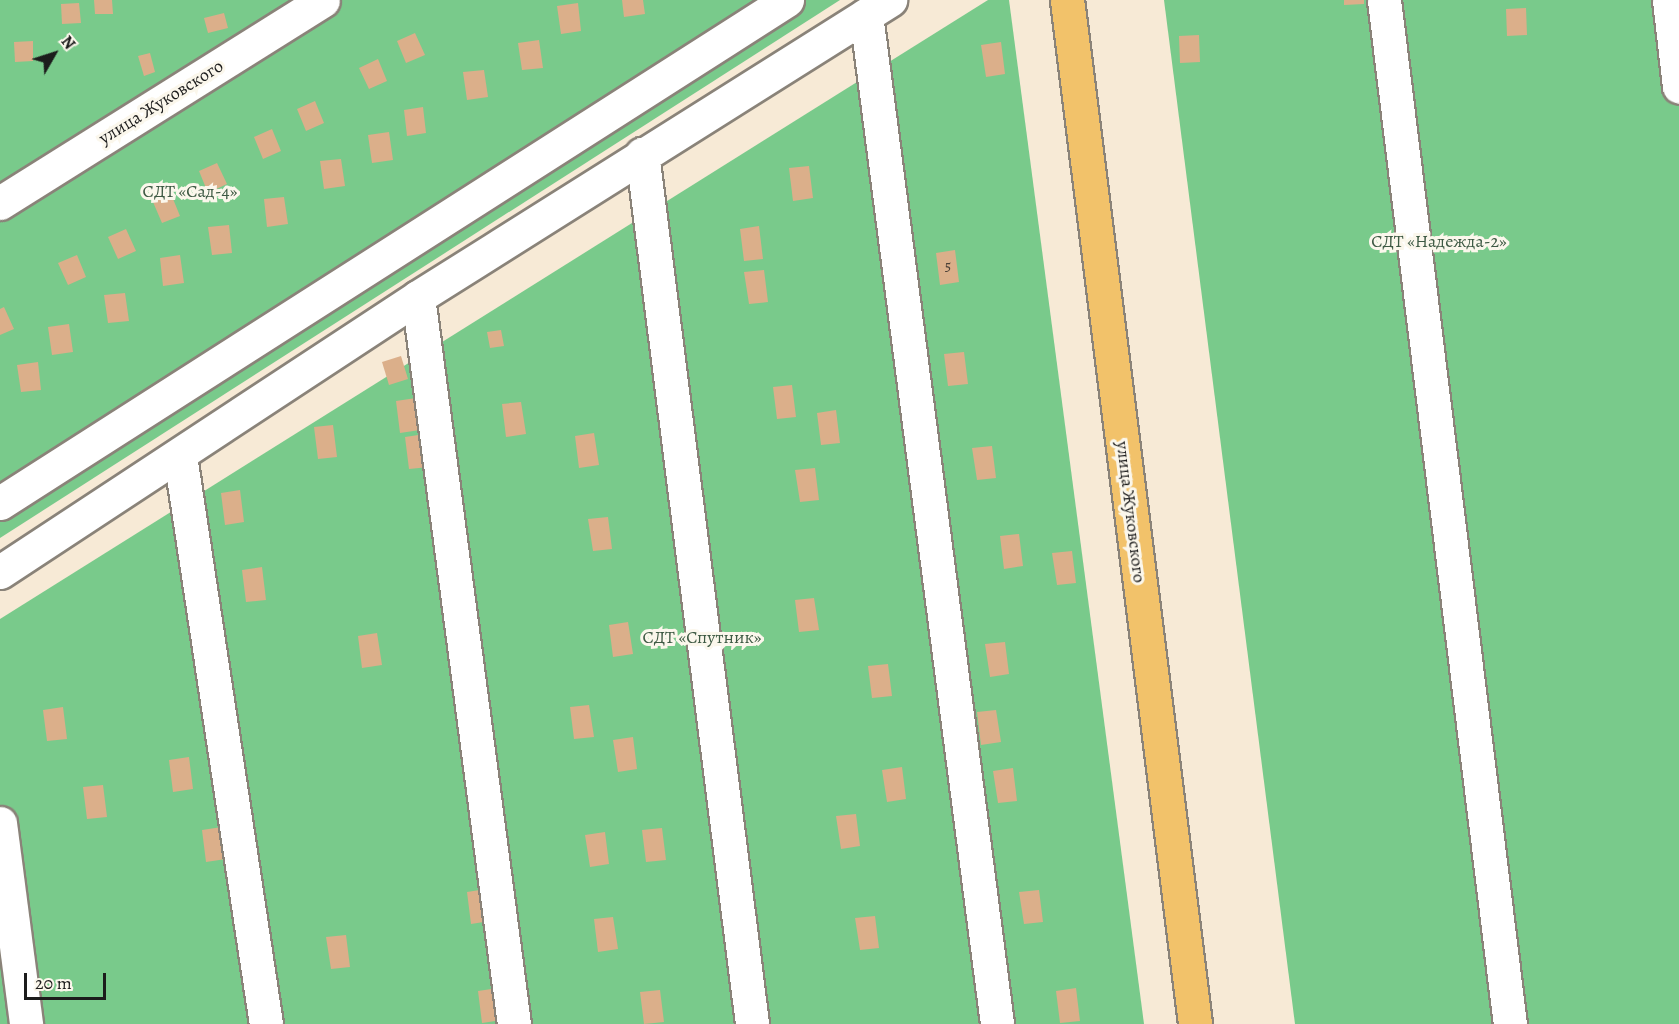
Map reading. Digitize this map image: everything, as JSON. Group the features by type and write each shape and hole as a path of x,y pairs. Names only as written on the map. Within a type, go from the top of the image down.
{"main road":[{"name":"улица Жуковского","path":"1067,0 1195,1024"}],"lane":[{"name":"улица Жуковского","path":"0,203 323,0"},
{"path":"0,503 787,0"},
{"path":"1384,0 1510,1024"},
{"path":"1669,0 1679,86"},
{"path":"0,572 180,456 418,297 878,7 997,1024"},
{"path":"642,154 752,1024"},
{"path":"418,297 514,1024"},
{"path":"180,456 266,1024"},
{"path":"0,823 26,1024"}],"green space":[{"name":"СДТ «Сад-4»","path":"0,0 840,0 0,538"},
{"name":"СДТ «Спутник»","path":"988,0 1009,0 1144,1024 0,1024 0,619"},
{"name":"СДТ «Надежда-2»","path":"1164,0 1679,0 1679,1024 1295,1024"}],"building":[{"path":"94,0 112,0 113,14 95,14"},
{"path":"622,0 643,0 645,14 624,17"},
{"path":"1344,0 1364,0 1364,4 1344,5"},
{"path":"79,3 81,23 62,24 61,4"},
{"path":"578,3 581,31 561,34 557,6"},
{"path":"1526,8 1527,35 1507,36 1506,9"},
{"path":"224,13 228,28 208,33 204,18"},
{"path":"415,33 425,55 406,63 397,41"},
{"path":"1199,35 1200,62 1180,63 1179,36"},
{"path":"539,40 543,68 522,70 518,43"},
{"path":"33,41 33,61 15,62 14,42"},
{"path":"1001,42 1005,74 986,77 981,45"},
{"path":"150,53 155,72 144,76 138,56"},
{"path":"378,59 387,81 369,89 359,68"},
{"path":"484,70 488,97 467,100 463,72"},
{"path":"315,101 324,123 306,131 297,109"},
{"path":"423,107 426,133 407,136 404,110"},
{"path":"272,129 281,151 263,159 254,137"},
{"path":"389,132 393,160 372,163 368,135"},
{"path":"341,159 345,186 324,189 320,161"},
{"path":"217,163 227,184 208,193 199,171"},
{"path":"809,166 813,198 793,201 789,168"},
{"path":"171,194 180,216 162,223 153,202"},
{"path":"284,197 288,224 267,227 264,199"},
{"path":"229,225 232,253 212,255 208,227"},
{"path":"759,226 763,259 744,261 740,229"},
{"path":"126,229 136,251 118,259 108,237"},
{"path":"955,250 959,282 940,285 936,253"},
{"path":"77,255 86,277 68,285 58,263"},
{"path":"180,255 184,283 163,286 160,258"},
{"path":"764,270 768,302 749,304 744,272"},
{"path":"125,293 129,321 108,323 104,295"},
{"path":"4,307 14,329 0,335 0,309"},
{"path":"69,324 73,352 52,355 48,327"},
{"path":"501,330 504,346 490,348 487,332"},
{"path":"964,352 968,384 948,386 944,354"},
{"path":"401,356 408,379 389,385 382,362"},
{"path":"38,362 41,390 21,392 17,365"},
{"path":"792,385 796,417 777,419 773,387"},
{"path":"416,398 420,430 400,433 396,401"},
{"path":"521,402 526,434 506,437 502,404"},
{"path":"836,410 840,443 821,445 817,413"},
{"path":"333,425 337,457 318,459 314,427"},
{"path":"594,433 599,465 579,468 575,436"},
{"path":"425,434 429,467 409,469 405,437"},
{"path":"992,446 996,478 977,480 972,448"},
{"path":"815,468 819,500 800,502 795,470"},
{"path":"240,490 244,522 225,525 221,493"},
{"path":"608,517 612,549 593,551 588,519"},
{"path":"1019,534 1023,566 1004,569 1000,536"},
{"path":"1072,551 1076,583 1057,585 1052,553"},
{"path":"262,567 266,600 246,602 242,570"},
{"path":"814,598 819,630 799,632 795,600"},
{"path":"628,622 633,654 613,657 609,625"},
{"path":"377,633 382,665 362,668 358,636"},
{"path":"1005,642 1009,674 990,677 985,644"},
{"path":"888,664 892,696 872,698 868,666"},
{"path":"589,705 594,737 574,739 570,707"},
{"path":"63,707 67,739 47,741 43,710"},
{"path":"996,710 1001,742 981,745 977,712"},
{"path":"633,737 637,769 618,772 613,740"},
{"path":"189,757 193,789 173,792 169,760"},
{"path":"902,767 906,799 887,802 882,770"},
{"path":"1013,768 1017,801 998,803 993,771"},
{"path":"103,785 107,817 87,819 83,787"},
{"path":"856,814 860,846 841,849 836,816"},
{"path":"222,827 226,859 206,862 202,830"},
{"path":"662,828 666,860 646,862 642,830"},
{"path":"605,832 609,864 590,867 585,835"},
{"path":"486,889 490,921 471,924 467,892"},
{"path":"1039,890 1043,922 1024,924 1019,892"},
{"path":"875,916 879,948 860,950 855,918"},
{"path":"613,917 618,949 598,952 594,919"},
{"path":"346,935 350,967 331,969 326,937"},
{"path":"498,988 502,1020 482,1023 478,991"},
{"path":"1076,988 1080,1021 1060,1023 1056,991"},
{"path":"660,990 664,1022 644,1024 640,992"}]}
